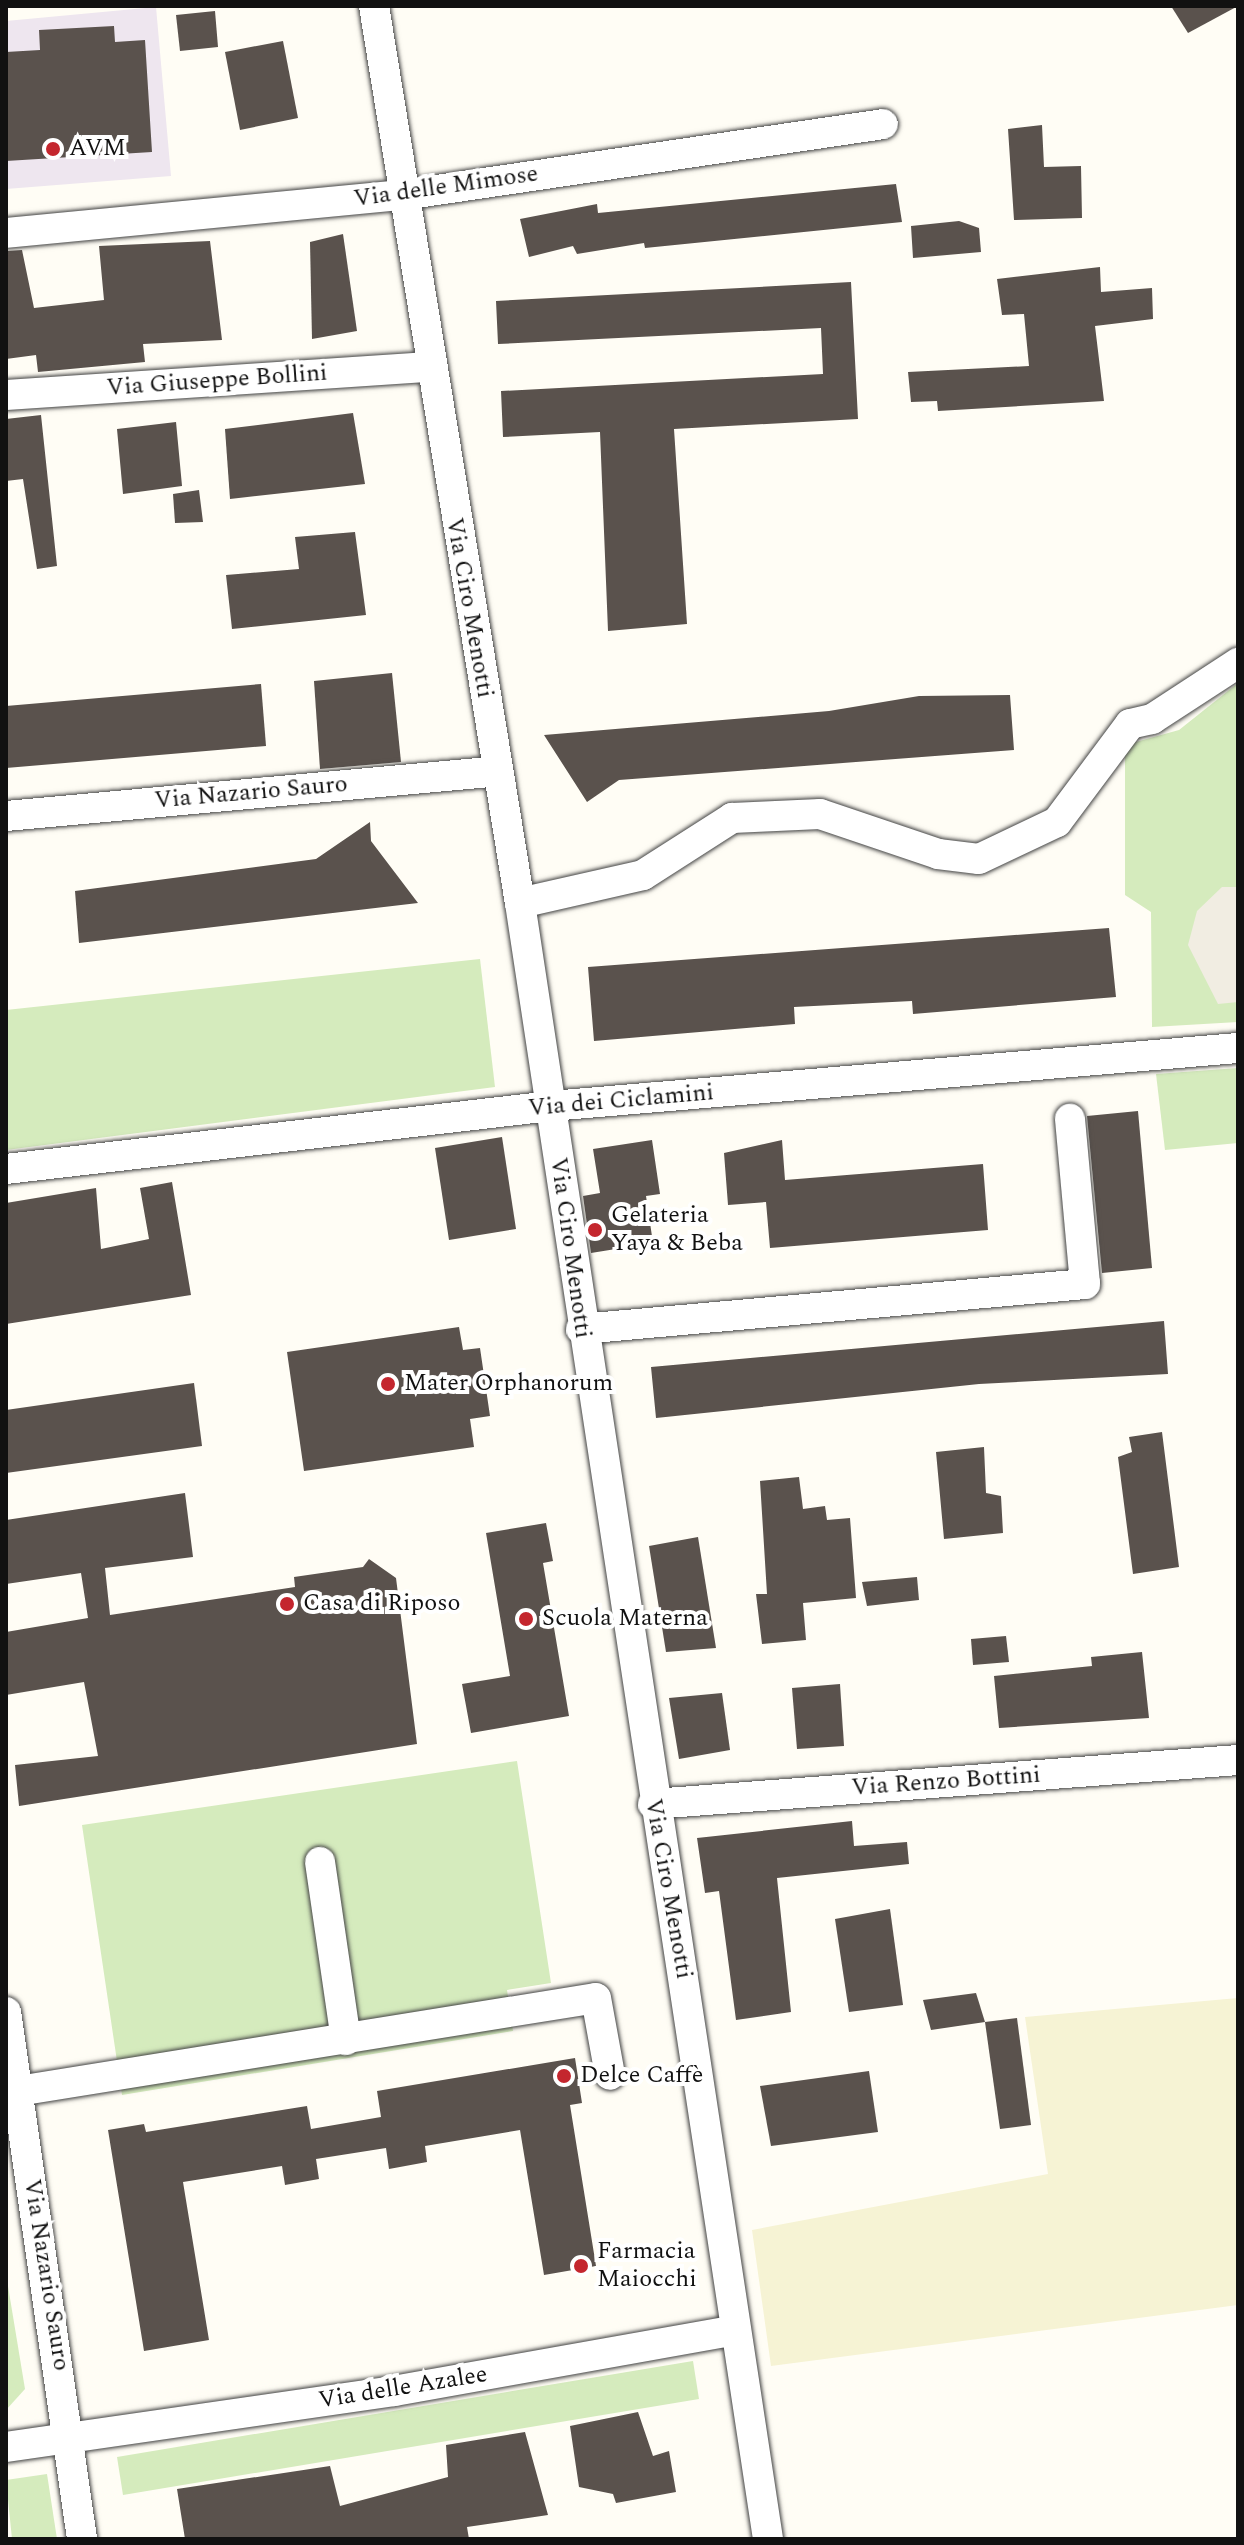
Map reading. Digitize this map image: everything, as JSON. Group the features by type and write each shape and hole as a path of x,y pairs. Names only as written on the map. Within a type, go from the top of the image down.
{"street":[{"name":"Via Ciro Menotti","path":"374,6 429,367 520,903 653,1804 768,2539"},
{"name":"Via delle Mimose","path":"6,233 403,195 883,124"},
{"name":"Via Giuseppe Bollini","path":"6,395 429,367"},
{"path":"520,903 643,875 732,818 820,814 938,854 979,859 1057,822 1130,724 1152,719 1238,663"},
{"name":"Via Nazario Sauro","path":"6,816 497,771"},
{"name":"Via dei Ciclamini","path":"6,1169 551,1106 1238,1048"},
{"path":"581,1329 1085,1284 1070,1119"},
{"name":"Via Renzo Bottini","path":"653,1804 1238,1760"},
{"path":"320,1862 346,2040"},
{"path":"18,2091 596,1998 610,2075"},
{"name":"Via Nazario Sauro","path":"6,2012 82,2539"},
{"name":"Via delle Azalee","path":"6,2447 394,2391 736,2330"}],"shaded area":[{"path":"156,7 171,176 6,189 6,21"},
{"path":"1222,887 1238,887 1238,1002 1218,1004 1188,945 1197,911"},
{"path":"1238,1998 1238,2305 771,2366 752,2230 1048,2174 1025,2017"}],"green space":[{"path":"1238,683 1238,1022 1152,1027 1151,912 1125,895 1125,745 1179,730"},
{"path":"480,959 495,1087 6,1150 6,1010"},
{"path":"1238,1068 1238,1143 1165,1150 1156,1074"},
{"path":"517,1761 551,1983 507,1990 513,2031 122,2095 82,1825"},
{"path":"6,2274 25,2389 6,2410"},
{"path":"693,2361 699,2399 123,2495 117,2457"},
{"path":"47,2474 57,2539 12,2539 6,2480"}],"building":[{"path":"1171,6 1238,6 1188,33"},
{"path":"215,11 218,47 180,51 176,15"},
{"path":"114,26 115,42 145,40 152,152 6,161 6,52 40,50 39,30"},
{"path":"283,41 298,118 240,130 225,52"},
{"path":"1042,125 1044,167 1081,166 1082,218 1014,220 1008,129"},
{"path":"896,184 902,222 645,248 644,243 577,254 573,246 529,257 520,219 597,204 598,213"},
{"path":"959,221 979,228 981,252 913,258 911,226"},
{"path":"343,234 357,331 312,339 310,242"},
{"path":"210,241 222,340 143,344 145,362 38,372 36,355 6,359 6,251 22,250 34,308 104,300 99,246"},
{"path":"1100,267 1101,292 1152,288 1153,319 1095,326 1104,401 938,411 937,401 911,402 908,372 1029,366 1024,314 1002,315 997,279"},
{"path":"851,282 858,419 674,429 687,624 608,631 600,432 503,437 501,391 823,374 821,328 498,344 496,301"},
{"path":"353,413 365,484 230,499 225,429"},
{"path":"41,415 57,566 37,569 23,479 6,481 6,419"},
{"path":"176,422 182,486 123,494 117,429"},
{"path":"199,490 203,522 175,523 173,494"},
{"path":"355,532 366,615 232,629 226,575 299,569 295,537"},
{"path":"392,673 401,762 320,769 314,681"},
{"path":"261,684 266,746 6,768 6,706"},
{"path":"1010,695 1014,750 619,780 587,802 544,735 829,711 919,696"},
{"path":"370,822 371,841 418,903 79,943 75,891 316,859"},
{"path":"1109,928 1116,997 913,1014 912,1001 794,1007 795,1024 594,1041 588,967"},
{"path":"1138,1111 1152,1268 1102,1273 1087,1116"},
{"path":"502,1137 516,1229 449,1240 435,1148"},
{"path":"652,1140 660,1194 646,1196 653,1243 591,1253 583,1196 600,1193 593,1149"},
{"path":"782,1140 785,1180 983,1164 988,1230 770,1248 766,1202 728,1205 724,1153"},
{"path":"172,1182 191,1295 6,1324 6,1203 96,1188 101,1249 149,1239 140,1188"},
{"path":"1164,1321 1168,1374 979,1384 656,1418 651,1367"},
{"name":"Mater Orphanorum","path":"459,1327 463,1350 480,1348 490,1416 470,1419 474,1447 304,1471 287,1352"},
{"path":"194,1383 202,1446 6,1473 6,1410"},
{"path":"1162,1432 1179,1567 1133,1574 1118,1457 1132,1452 1129,1437"},
{"path":"984,1447 986,1493 1001,1496 1003,1533 944,1539 936,1452"},
{"path":"799,1477 803,1509 825,1506 827,1520 850,1518 856,1598 803,1603 806,1640 762,1644 756,1594 767,1594 760,1481"},
{"name":"Casa di Riposo","path":"185,1493 193,1557 105,1568 110,1615 295,1587 294,1577 363,1567 369,1559 396,1578 417,1744 19,1806 15,1765 98,1756 84,1682 6,1695 6,1632 88,1618 81,1573 6,1584 6,1520"},
{"name":"Scuola Materna","path":"546,1523 553,1561 543,1563 569,1716 471,1733 462,1684 510,1676 486,1533"},
{"path":"698,1537 716,1648 666,1652 649,1546"},
{"path":"917,1577 919,1600 867,1606 862,1582"},
{"path":"1006,1636 1009,1662 973,1665 971,1639"},
{"path":"1142,1652 1149,1718 999,1728 994,1676 1092,1666 1091,1657"},
{"path":"840,1684 844,1746 797,1749 792,1688"},
{"path":"722,1693 730,1750 679,1759 669,1698"},
{"path":"852,1821 854,1846 907,1842 909,1864 777,1878 791,2012 736,2020 719,1891 705,1893 697,1838"},
{"path":"890,1909 903,2005 849,2012 835,1919"},
{"path":"976,1993 985,2022 931,2030 923,2000"},
{"path":"1017,2018 1031,2125 1000,2129 985,2022"},
{"path":"575,2058 582,2103 570,2105 596,2266 544,2275 520,2130 425,2146 427,2162 389,2169 386,2148 316,2159 319,2179 285,2185 282,2166 183,2182 209,2340 144,2351 108,2130 144,2124 146,2132 307,2106 311,2129 381,2117 377,2091"},
{"path":"869,2071 878,2132 771,2146 760,2086"},
{"path":"638,2412 653,2456 669,2451 676,2492 616,2503 613,2494 579,2487 570,2426"},
{"path":"525,2432 548,2515 467,2527 469,2539 185,2539 177,2489 330,2466 340,2506 448,2477 446,2445"}],"place":[{"name":"AVM","path":"53,149"},
{"name":"Gelateria Yaya & Beba","path":"595,1230"},
{"name":"Mater Orphanorum","path":"388,1384"},
{"name":"Casa di Riposo","path":"287,1604"},
{"name":"Scuola Materna","path":"526,1619"},
{"name":"Delce Caffè","path":"564,2076"},
{"name":"Farmacia Maiocchi","path":"581,2266"}]}
